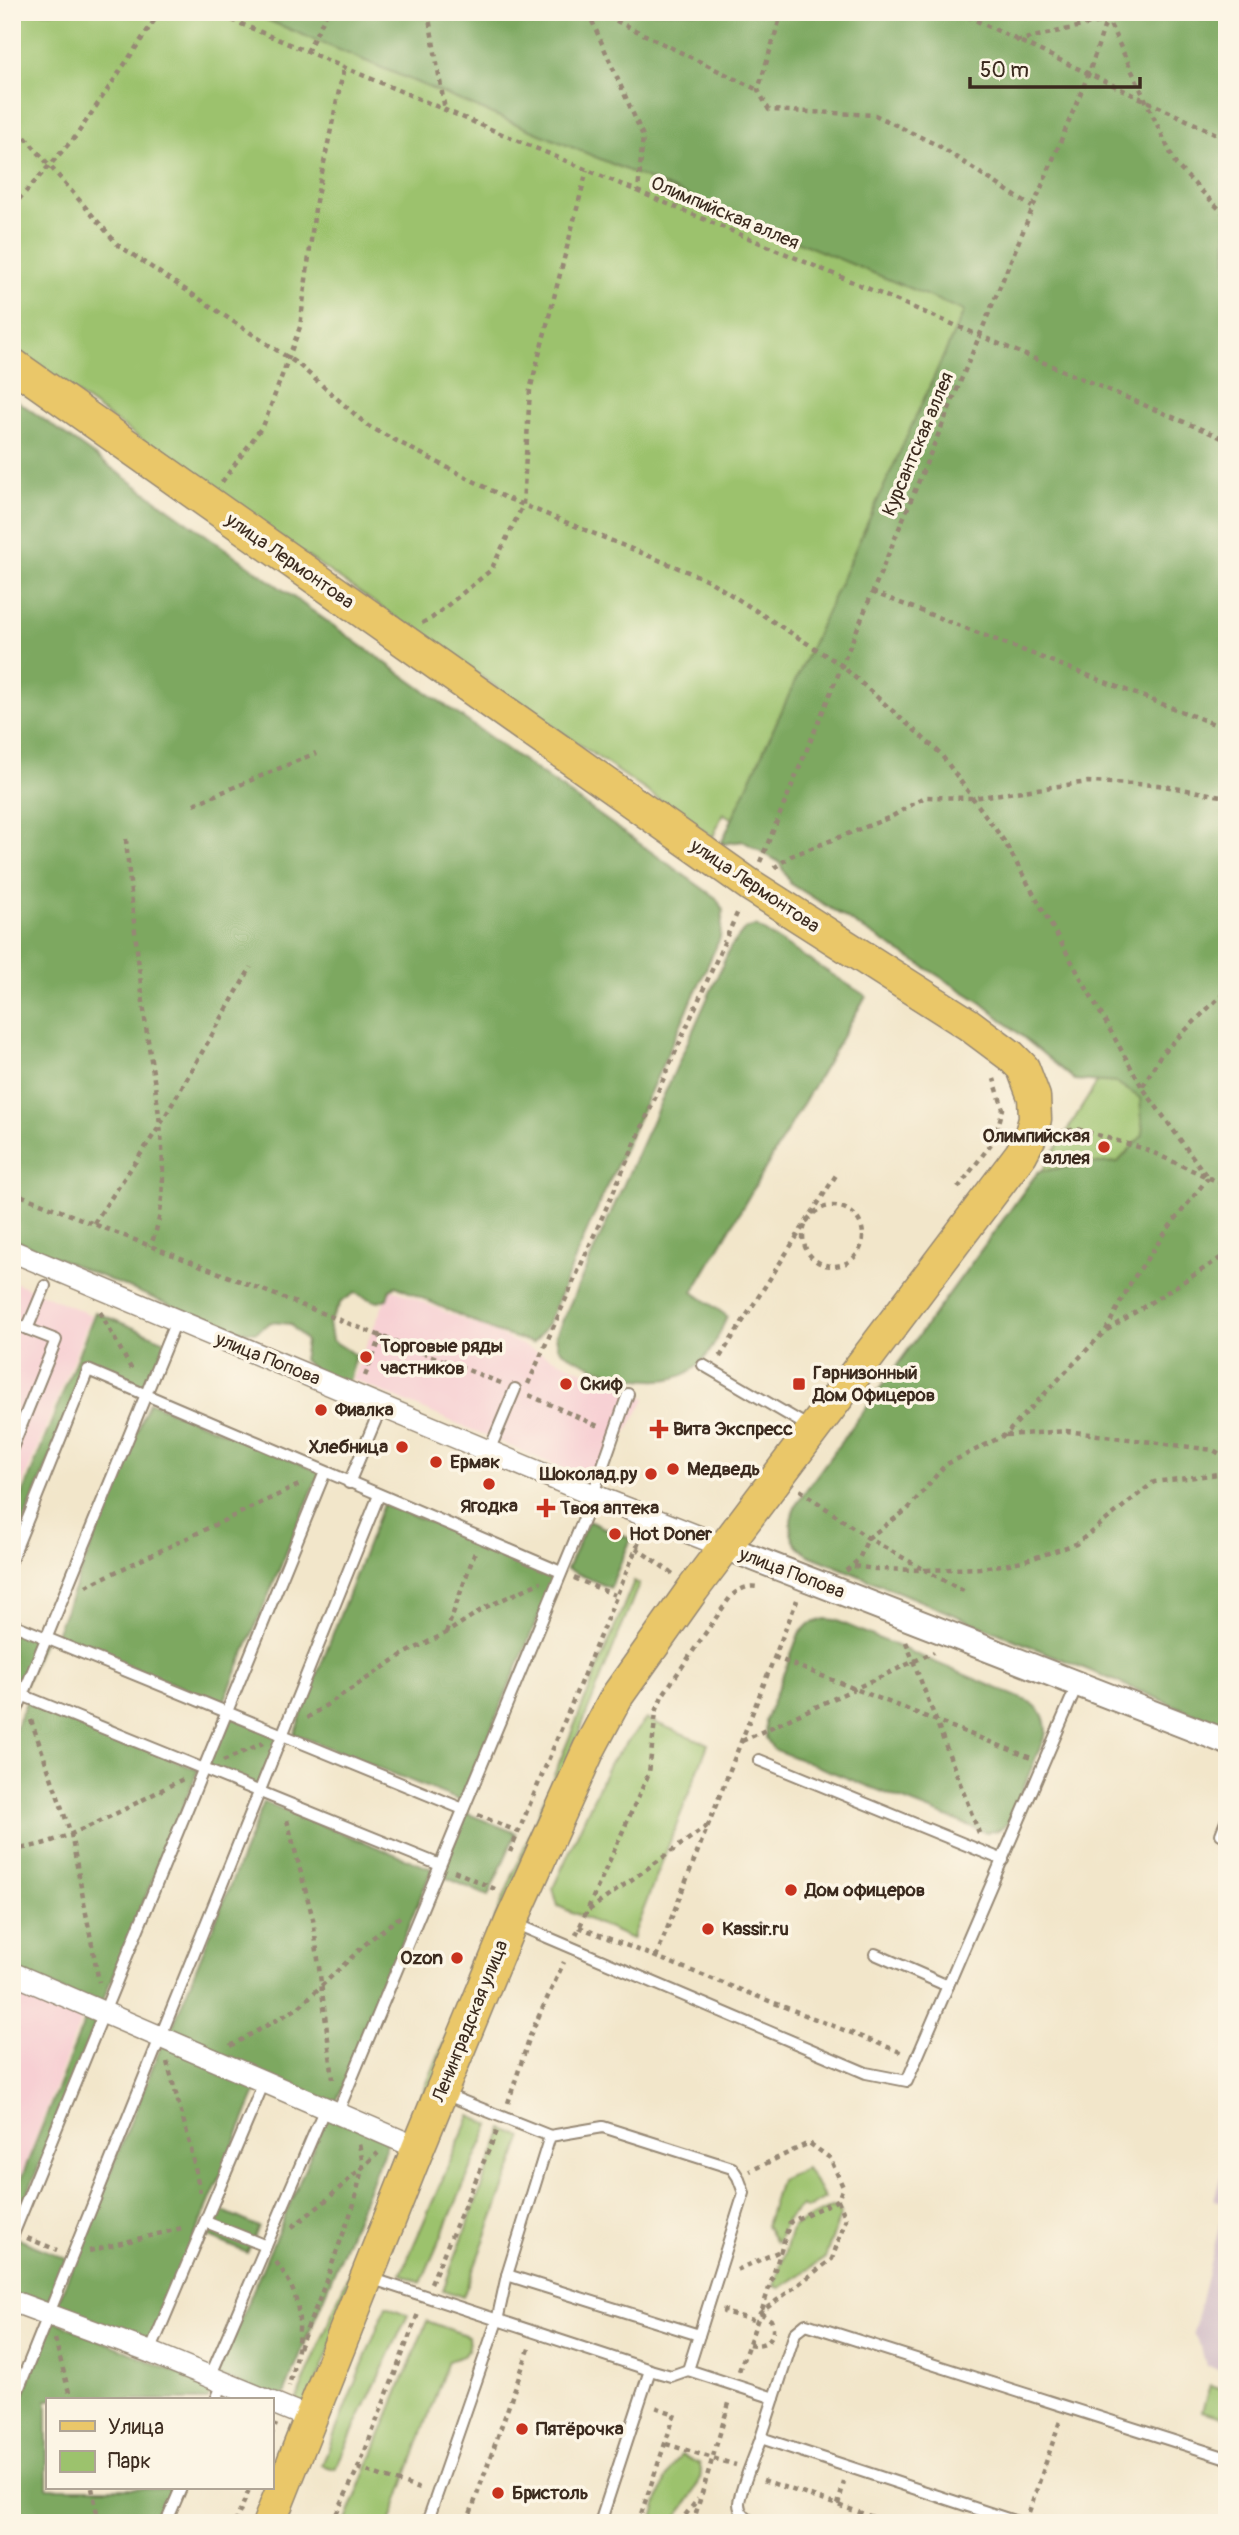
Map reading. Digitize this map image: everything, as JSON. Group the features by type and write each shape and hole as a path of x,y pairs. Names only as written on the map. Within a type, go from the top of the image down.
{"main road":[{"name":"улица Лермонтова","path":"12,364 750,885 968,1024 1023,1068 1034,1097 1035,1119 1030,1138 1021,1154 725,1546"},
{"name":"Ленинградская улица","path":"273,2487 282,2407 367,2277 407,2143 440,2093 511,1922 589,1749 617,1696 725,1546"},
{"name":"Ленинградская улица","path":"269,2523 273,2490"}],"street":[{"name":"улица Попова","path":"12,1251 593,1495 1227,1742"},
{"path":"12,1973 407,2143"},
{"path":"12,2301 150,2352 216,2387 252,2398"}],"lane":[{"path":"27,1329 45,1286"},
{"path":"12,1722 18,1693 46,1638 176,1321"},
{"path":"12,1323 56,1340 12,1448"},
{"path":"707,1367 813,1430"},
{"path":"12,1558 88,1370 561,1572"},
{"path":"489,1451 515,1389"},
{"path":"216,2387 266,2246 331,2111 427,1896 593,1495 628,1394"},
{"path":"349,1483 382,1405"},
{"path":"13,2235 18,2210 104,2012 325,1472"},
{"path":"12,2405 379,1496"},
{"path":"12,1624 463,1809"},
{"path":"511,1922 866,2073 907,2081 1078,1683"},
{"path":"18,1693 440,1865"},
{"path":"759,1760 1003,1860"},
{"path":"1221,1834 1227,1819"},
{"path":"875,1954 948,1986"},
{"path":"150,2352 264,2082"},
{"path":"440,2093 550,2136 603,2127 732,2168 744,2193 688,2370"},
{"path":"428,2523 496,2320 506,2275 550,2136"},
{"path":"206,2222 266,2246"},
{"path":"506,2275 699,2335"},
{"path":"367,2277 650,2371 671,2376 688,2370 774,2398"},
{"path":"756,2523 743,2515 739,2502 792,2339 806,2324 1227,2458"},
{"path":"600,2523 650,2371"},
{"path":"761,2438 1020,2523"},
{"path":"166,2523 180,2490"}],"path":[{"path":"12,207 76,136 160,12"},
{"name":"Олимпийская аллея","path":"213,12 1227,440"},
{"path":"307,52 327,12"},
{"path":"428,12 445,110"},
{"path":"588,12 643,136 638,192"},
{"path":"598,12 758,90 769,110 875,115 939,146 1032,207"},
{"path":"758,90 782,12"},
{"path":"958,12 1227,139"},
{"name":"Курсантская аллея","path":"614,1433 524,1392 750,885 1089,73 1109,12"},
{"path":"1016,41 1108,19 1176,165 1227,217"},
{"path":"221,484 264,424 300,327 316,201 344,67"},
{"path":"12,122 118,245 299,365 368,426 523,505 708,580 841,665 940,753 1004,841 1142,1087 1208,1178"},
{"path":"396,635 432,618 491,570 523,505 530,390 587,170"},
{"path":"871,592 1227,729"},
{"path":"194,804 316,753"},
{"path":"750,885 791,856 891,817 925,797 972,798 1088,782 1158,785 1227,797"},
{"path":"126,839 131,911 159,1127 163,1190 161,1214 150,1246"},
{"path":"94,1223 159,1127 251,967"},
{"path":"1142,1087 1161,1054 1227,990"},
{"path":"953,1195 994,1140 1003,1109 994,1078 988,1070"},
{"path":"1030,1138 1077,1129 1145,1149 1227,1186"},
{"path":"707,1367 838,1172"},
{"path":"1106,1330 1131,1282 1208,1178"},
{"path":"12,1192 515,1389"},
{"path":"832,1206 850,1211 861,1226 862,1244 858,1253 841,1265 821,1263 812,1258 803,1239 808,1219 823,1208 832,1206"},
{"path":"823,1585 853,1566 864,1551 868,1538 908,1509 945,1465 1005,1435 1106,1330 1227,1254"},
{"path":"99,1310 146,1394"},
{"path":"364,1379 382,1335"},
{"path":"1005,1435 1067,1431 1213,1450 1227,1458"},
{"path":"63,1597 325,1472"},
{"path":"853,1566 925,1570 1009,1564 1076,1544 1154,1482 1227,1473"},
{"path":"779,1475 868,1538 967,1593"},
{"path":"446,1633 480,1538"},
{"path":"12,1849 29,1848 71,1834 204,1769 283,1735 402,1655 446,1633 484,1608 561,1572 615,1595"},
{"path":"656,1957 798,1596"},
{"path":"904,1636 987,1853"},
{"path":"741,1741 939,1650"},
{"path":"774,1657 1045,1764"},
{"path":"18,1693 71,1834 104,2012"},
{"path":"282,2407 299,2348 354,2204 363,2164 360,2146 331,2111 313,1919 285,1814 285,1802"},
{"path":"463,1809 519,1832"},
{"path":"587,1911 708,1825"},
{"path":"440,1865 495,1889"},
{"path":"208,2058 298,2008 371,1939 427,1896"},
{"path":"579,1927 917,2058"},
{"path":"13,2235 72,2256 206,2222 190,2144 160,2037"},
{"path":"299,2348 300,2326 292,2286 266,2246 322,2204 363,2164 407,2143"},
{"path":"738,2177 809,2143 830,2158 843,2187 838,2200 845,2219 832,2259 761,2312"},
{"path":"693,2523 734,2386 790,2222 838,2200"},
{"path":"734,2279 738,2268 780,2251"},
{"path":"332,2523 358,2468 425,2297"},
{"path":"727,2301 724,2312 757,2321"},
{"path":"749,2344 761,2345 773,2335 771,2320 761,2312"},
{"path":"48,2315 70,2398"},
{"path":"467,2523 535,2334"},
{"path":"638,2523 675,2414 639,2402"},
{"path":"1026,2523 1065,2405"},
{"path":"666,2444 891,2523"},
{"path":"838,2505 849,2467"},
{"path":"358,2468 437,2494"},
{"path":"92,2490 99,2523"},
{"path":"236,2523 249,2490"},
{"path":"679,2523 699,2498"}],"shaded area":[{"path":"12,1281 91,1315 12,1511"},
{"path":"390,1288 646,1398 597,1483 352,1379"},
{"path":"12,1985 83,2015 16,2188 12,2187"},
{"path":"1227,2152 1227,2372 1206,2366 1201,2347 1193,2333 1225,2203 1214,2200"}],"green space":[{"path":"12,12 1227,12 1227,1727 809,1555 792,1536 791,1521 801,1497 1038,1172 1042,1171 1098,1081 1075,1080 982,1003 790,883 779,862 743,841 721,844 732,819 723,813 713,837 12,348"},
{"path":"248,12 1227,12 1227,1727 809,1555 792,1536 791,1521 801,1497 1038,1172 1084,1164 1118,1162 1143,1135 1140,1098 1117,1083 1075,1080 982,1003 790,883 779,862 743,841 721,844 964,311"},
{"path":"12,397 716,898 723,910 720,938 586,1233 547,1326 533,1343 496,1332 396,1286 390,1289 387,1299 377,1302 355,1293 341,1302 329,1323 332,1340 355,1355 350,1378 343,1383 317,1372 303,1360 306,1341 290,1324 271,1322 256,1332 229,1330 12,1239"},
{"path":"756,926 866,996 693,1292 727,1316 709,1352 692,1370 678,1377 644,1380 608,1372 562,1351 558,1347 556,1335 730,948 745,929"},
{"path":"95,1312 166,1341 146,1389 88,1366 12,1551 12,1521"},
{"path":"149,1402 320,1472 223,1704 55,1636"},
{"path":"383,1504 557,1572 461,1801 294,1734"},
{"path":"588,1521 631,1539 610,1588 567,1569"},
{"path":"634,1581 639,1584 305,2410 294,2406"},
{"path":"825,1619 835,1620 1032,1703 1039,1710 1046,1733 1010,1820 1005,1826 996,1831 985,1832 773,1749 766,1738 765,1721 799,1634 809,1624"},
{"path":"12,1628 43,1642 22,1692 12,1688"},
{"path":"27,1700 198,1770 100,2007 12,1969 12,1736"},
{"path":"228,1716 280,1736 258,1789 206,1767"},
{"path":"646,1719 708,1744 632,1939 558,1906 553,1888 609,1764"},
{"path":"264,1802 432,1869 334,2107 169,2035"},
{"path":"466,1813 516,1833 488,1896 440,1875"},
{"path":"89,2010 99,2015 22,2208 17,2207 12,2218 12,2190 16,2191"},
{"path":"163,2041 259,2085 148,2347 54,2312"},
{"path":"328,2114 388,2141 282,2399 217,2375"},
{"path":"470,2116 490,2125 421,2283 401,2274"},
{"path":"503,2129 523,2137 463,2297 443,2290"},
{"path":"806,2168 825,2198 806,2209 802,2206 786,2220 776,2243 766,2226 780,2180"},
{"path":"831,2207 837,2208 841,2213 825,2258 780,2288 774,2286 793,2226"},
{"path":"219,2209 259,2227 247,2253 207,2236"},
{"path":"16,2238 67,2259 46,2309 12,2295 12,2249"},
{"path":"386,2306 408,2315 335,2469 322,2465"},
{"path":"53,2320 213,2388 209,2398 46,2398 46,2490 171,2490 157,2523 12,2523 12,2423"},
{"path":"427,2321 468,2336 469,2350 463,2356 448,2361 390,2523 345,2523"},
{"path":"1210,2385 1227,2391 1227,2419 1202,2411"},
{"path":"681,2455 700,2464 697,2488 672,2523 651,2523 666,2478"}],"place":[{"name":"Олимпийская аллея","path":"1104,1147"},
{"name":"Торговые ряды частников","path":"366,1357"},
{"name":"Скиф","path":"566,1384"},
{"name":"Гарнизонный Дом Офицеров","path":"799,1384"},
{"name":"Фиалка","path":"321,1410"},
{"name":"Вита Экспресс","path":"659,1429"},
{"name":"Хлебница","path":"402,1447"},
{"name":"Ермак","path":"436,1462"},
{"name":"Медведь","path":"673,1469"},
{"name":"Шоколад.ру","path":"651,1474"},
{"name":"Ягодка","path":"489,1484"},
{"name":"Твоя аптека","path":"546,1508"},
{"name":"Hot Doner","path":"615,1534"},
{"name":"Дом офицеров","path":"791,1890"},
{"name":"Kassir.ru","path":"708,1929"},
{"name":"Ozon","path":"457,1958"},
{"name":"Пятёрочка","path":"522,2429"},
{"name":"Бристоль","path":"498,2493"}]}
